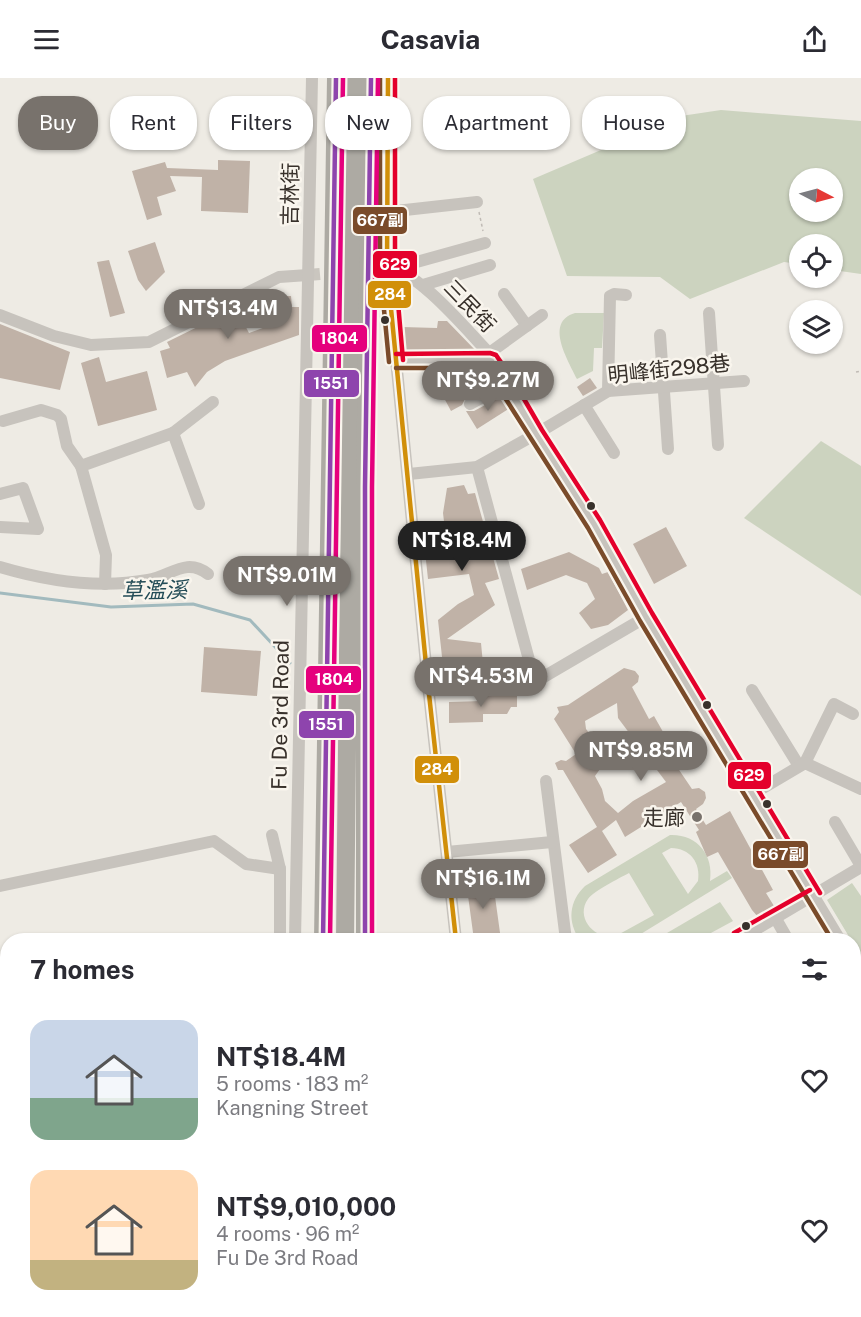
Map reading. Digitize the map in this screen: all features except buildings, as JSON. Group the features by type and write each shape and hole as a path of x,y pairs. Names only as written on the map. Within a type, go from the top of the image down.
{"highway":[{"path":"323,933 336,78"},
{"path":"345,933 354,78"},
{"path":"365,933 365,487 371,78"}],"street":[{"name":"吉林街","path":"308,275 312,78"},
{"path":"388,78 387,212 396,361 455,933"},
{"path":"387,212 477,202"},
{"path":"391,268 485,243"},
{"path":"423,285 490,265"},
{"name":"三民街","path":"391,268 423,285 486,350 490,360 594,524 646,617 814,897 833,933"},
{"path":"0,315 54,336 91,345 149,342 279,277 308,275"},
{"name":"Fu De 3rd Road","path":"295,933 308,275"},
{"path":"504,294 527,326"},
{"path":"608,391 610,296 626,295"},
{"path":"709,313 718,445"},
{"path":"396,361 490,360 492,351 542,315"},
{"path":"660,335 668,448"},
{"name":"明峰街298巷","path":"477,466 608,391 744,381"},
{"path":"470,404 507,384"},
{"path":"81,466 173,433 213,402"},
{"path":"584,405 614,453"},
{"path":"3,421 41,410 57,415 61,419 67,446 81,466 106,555 105,584"},
{"path":"173,433 199,504"},
{"path":"408,474 477,466 535,682"},
{"path":"0,494 23,488 38,529 0,526"},
{"path":"0,567 47,580 105,584 147,580 187,566 201,568 208,574"},
{"path":"428,685 535,682 646,617"},
{"path":"752,690 802,765 861,789"},
{"path":"753,794 802,765 834,704 853,714"},
{"path":"546,782 565,933"},
{"path":"751,933 860,871 835,822"},
{"path":"272,835 279,869 280,933"},
{"path":"0,886 214,841 246,864 279,869"},
{"path":"447,852 552,842"},
{"path":"776,919 784,933"}],"path":[{"path":"856,372 861,371"}],"green space":[{"path":"721,110 861,121 861,274 843,271 843,234 789,234 789,263 784,262 690,299 660,277 567,276 533,179 601,150 686,150 686,115"},
{"path":"575,313 604,313 602,348 594,348 593,371 577,379 564,352 560,333 561,324"},
{"path":"821,441 861,466 861,596 744,518"},
{"path":"670,835 688,838 702,848 709,863 710,881 727,871 732,878 642,933 621,933 654,915 629,873 588,899 585,906 585,919 589,926 598,933 576,933 572,912 585,886","holes":["671,848 689,854 698,868 698,881 688,894 662,853"]},
{"path":"852,883 861,896 861,933 847,933 827,900"},
{"path":"720,902 733,921 711,933 667,933"}],"waterway":[{"name":"草濫溪","path":"0,593 111,607 193,604 250,620 290,663"}],"tunnel":[{"path":"308,275 341,272"}],"transit line":[{"name":"1551","path":"323,933 336,78"},
{"name":"1804","path":"330,933 343,78"},
{"name":"1551","path":"365,933 365,487 371,78"},
{"name":"1804","path":"372,933 372,487 378,78"},
{"name":"667副","path":"380,78 380,268 389,362"},
{"name":"284","path":"388,78 387,268 455,933"},
{"name":"629","path":"395,78 395,268 403,360"},
{"name":"629","path":"396,354 490,353 496,355 600,520 652,613 820,893"},
{"name":"667副","path":"396,368 486,368 588,528 640,621 828,933"},
{"name":"629","path":"734,933 810,890"}],"place":[{"name":"走廊","path":"697,817"}]}
